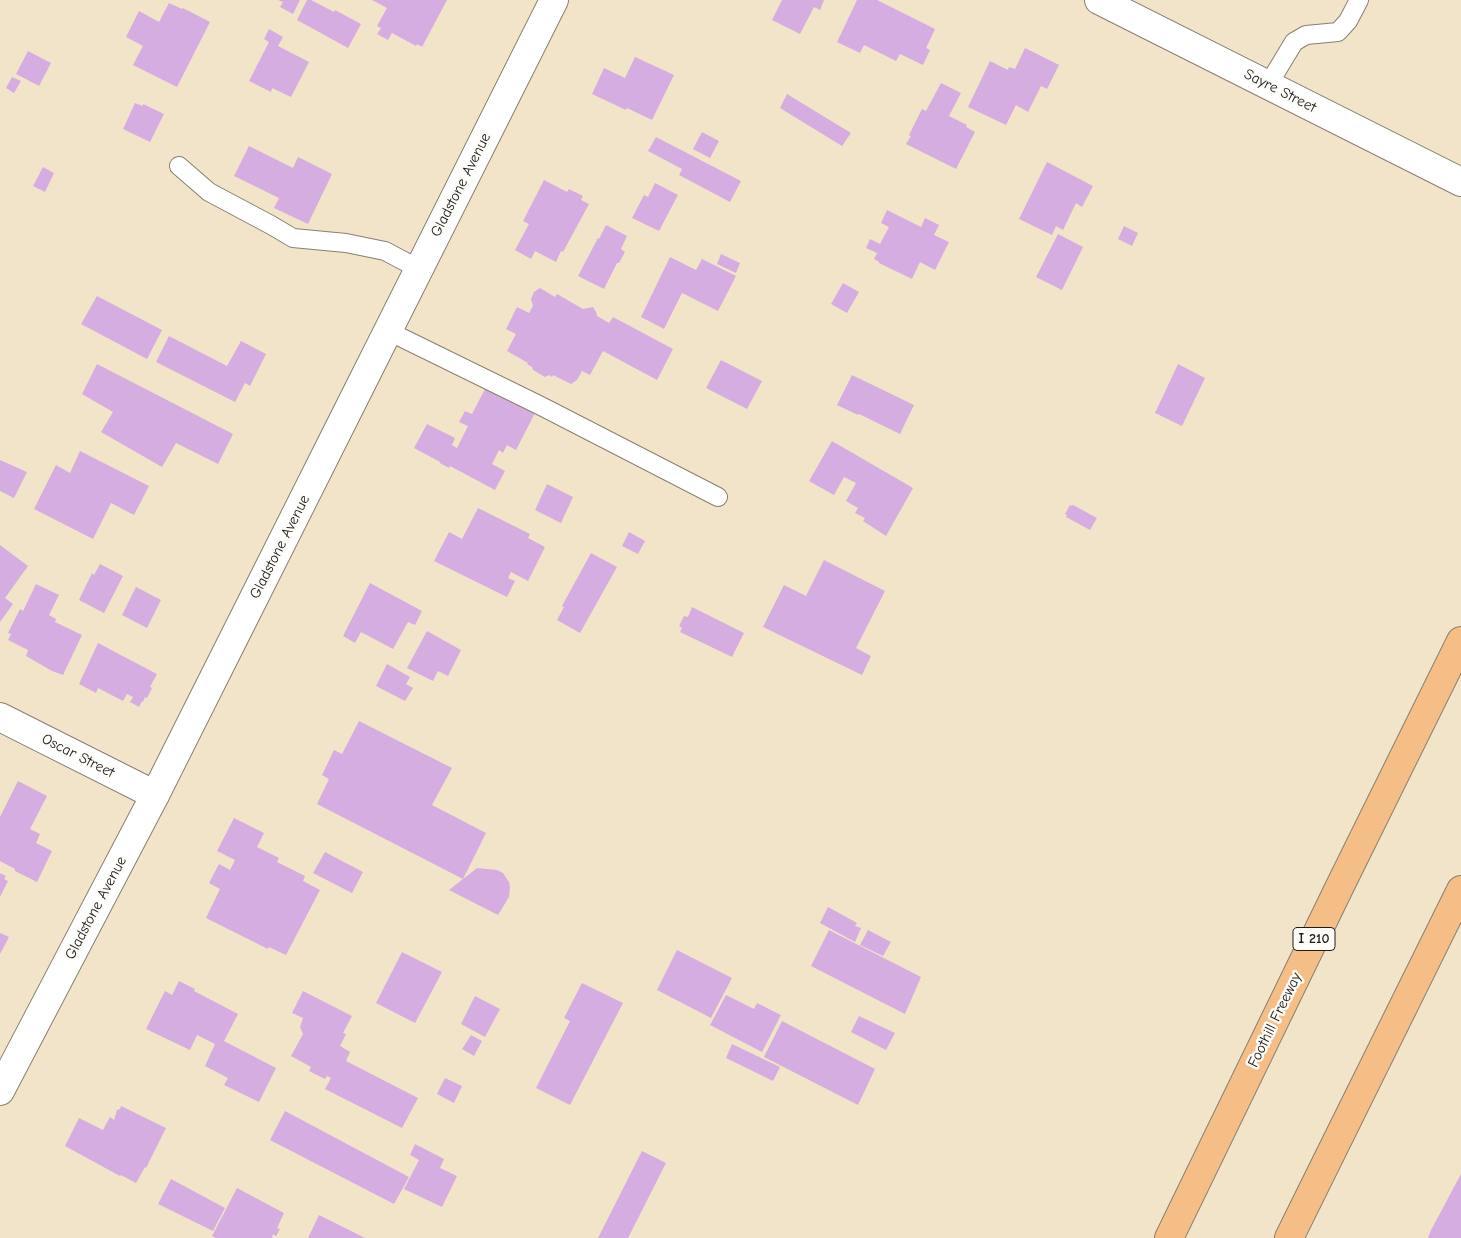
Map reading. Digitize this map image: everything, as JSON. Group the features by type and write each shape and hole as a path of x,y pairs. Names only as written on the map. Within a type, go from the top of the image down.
{"highway":[{"name":"Foothill Freeway","path":"1169,1238 1461,641"},
{"path":"1289,1238 1461,890"}],"street":[{"name":"Gladstone Avenue","path":"0,1091 155,795 554,0"},
{"name":"Sayre Street","path":"1099,0 1461,182"},
{"name":"Oscar Street","path":"0,717 155,795"}],"lane":[{"path":"1268,86 1294,42 1306,35 1338,32 1348,21 1360,0"},
{"path":"179,166 209,192 293,238 346,243 385,250 419,269"},
{"path":"388,331 457,363 718,497"}],"building":[{"path":"278,0 300,0 293,14 280,7 283,2"},
{"path":"307,0 311,0 334,12 335,10 361,24 348,48 297,20"},
{"path":"372,0 447,0 422,47 417,44 416,46 392,33 388,40 377,34 381,28 377,26 387,8"},
{"path":"782,0 824,0 820,10 814,7 800,34 772,20"},
{"path":"857,0 877,0 935,29 926,48 930,50 923,65 900,54 896,61 864,45 860,53 837,42"},
{"path":"169,3 210,22 177,87 133,65 143,46 126,37 139,11 159,22"},
{"path":"269,29 283,37 278,46 309,62 291,97 272,88 271,92 249,81 269,42 264,39"},
{"path":"1025,48 1059,65 1047,89 1041,86 1028,112 1016,105 1006,125 968,107 990,61 1008,70 1009,67 1015,69"},
{"path":"28,51 51,63 39,86 16,74"},
{"path":"635,57 674,75 652,120 592,94 604,68 625,78"},
{"path":"12,77 21,81 14,93 6,88"},
{"path":"941,83 961,93 949,116 967,125 966,127 975,132 956,169 906,144 922,109 926,111"},
{"path":"787,94 851,133 842,146 780,108"},
{"path":"135,103 143,106 143,104 164,114 150,142 123,129"},
{"path":"702,132 719,141 710,158 693,149"},
{"path":"656,137 741,181 730,202 679,175 682,169 648,151"},
{"path":"249,146 293,168 298,157 332,174 308,224 274,208 279,198 234,176"},
{"path":"1047,162 1093,186 1082,207 1076,203 1063,230 1056,226 1052,235 1019,219"},
{"path":"43,167 54,173 45,192 33,186"},
{"path":"544,180 567,192 569,189 583,196 581,200 589,204 556,262 535,251 531,259 515,250 529,224 523,221"},
{"path":"655,183 678,195 659,231 632,218 644,195 648,197"},
{"path":"887,210 921,227 925,218 939,225 934,235 949,242 935,270 920,262 912,279 874,259 877,253 866,248 870,239 880,244 889,227 881,223"},
{"path":"606,225 627,236 621,249 625,252 619,263 617,263 604,289 578,276"},
{"path":"1124,226 1138,233 1132,246 1118,239"},
{"path":"1058,234 1083,247 1062,290 1036,277"},
{"path":"721,254 740,263 736,273 717,264"},
{"path":"670,257 696,270 702,259 736,276 718,311 682,293 664,329 641,317"},
{"path":"843,283 859,292 847,313 831,304"},
{"path":"540,288 555,297 557,294 583,309 593,307 597,316 609,323 613,317 673,349 657,380 603,351 590,375 582,371 577,380 571,384 553,375 552,377 549,375 545,377 533,370 528,363 507,351 516,334 506,329 517,307 529,313 533,306 531,299 534,292"},
{"path":"97,296 162,330 147,359 81,324"},
{"path":"169,336 227,366 241,341 266,354 250,386 245,383 235,402 156,362"},
{"path":"721,360 762,381 747,409 706,388"},
{"path":"97,364 233,434 218,464 176,443 162,467 101,432 113,412 82,394"},
{"path":"1178,364 1205,378 1182,426 1155,413"},
{"path":"852,375 914,405 900,434 837,405"},
{"path":"486,387 535,413 516,450 507,445 503,453 499,450 492,464 505,471 495,490 450,466 449,468 414,448 427,424 455,438 452,445 457,448 468,426 459,422 465,411 472,414"},
{"path":"832,441 913,488 886,536 863,521 865,518 855,513 858,508 846,501 856,483 844,477 834,495 809,481"},
{"path":"80,451 149,486 134,515 111,503 93,539 34,509 56,465 70,473"},
{"path":"0,460 27,472 14,498 0,491"},
{"path":"547,484 573,497 561,523 535,510"},
{"path":"1070,505 1097,518 1090,530 1066,517 1067,515 1065,514"},
{"path":"478,508 530,534 528,538 545,547 528,581 511,572 508,578 515,581 507,597 434,561 449,532 462,539"},
{"path":"629,532 645,541 638,554 622,546"},
{"path":"0,545 28,566 5,598 13,604 0,622"},
{"path":"591,553 617,567 580,633 557,620 564,607 562,606"},
{"path":"824,560 885,591 856,648 871,656 862,675 763,627 784,585 806,596"},
{"path":"100,564 123,576 104,613 79,600 92,573 94,575"},
{"path":"370,583 422,611 415,625 408,622 393,649 361,632 355,643 343,636"},
{"path":"36,584 59,595 49,615 56,619 55,622 82,635 63,675 26,656 28,650 8,640 11,634 8,633 20,609 23,611"},
{"path":"136,587 161,600 147,628 122,615"},
{"path":"692,607 744,633 732,657 680,632 682,628 679,626 684,616 688,617"},
{"path":"427,631 461,650 448,676 438,671 433,681 407,668"},
{"path":"98,643 157,674 147,698 145,697 139,707 130,702 133,697 127,694 123,701 98,688 96,693 79,684"},
{"path":"387,664 410,677 406,684 413,688 405,701 376,686"},
{"path":"359,721 452,768 432,805 486,833 463,879 317,804 329,779 322,775 334,750 342,754"},
{"path":"18,781 47,796 30,829 40,834 36,843 52,851 37,882 0,861 0,817"},
{"path":"234,818 264,833 257,847 279,858 277,862 305,876 303,881 320,890 286,955 269,947 268,949 206,918 220,889 209,883 219,864 230,870 235,860 217,851"},
{"path":"325,852 363,872 352,893 313,873"},
{"path":"477,868 497,870 503,873 509,882 509,897 498,915 449,890"},
{"path":"0,873 6,876 4,879 8,881 0,897"},
{"path":"828,907 857,923 855,926 861,928 855,942 820,923"},
{"path":"829,930 921,977 905,1014 811,966"},
{"path":"868,930 891,942 883,956 860,945"},
{"path":"0,933 9,937 0,954"},
{"path":"677,950 732,978 711,1018 657,990"},
{"path":"402,952 442,972 415,1023 376,1003"},
{"path":"179,981 238,1014 224,1041 276,1068 259,1102 224,1085 228,1078 205,1066 215,1044 197,1035 190,1050 146,1029 165,991 172,995"},
{"path":"582,983 623,1003 570,1105 536,1088 570,1021 564,1018"},
{"path":"303,991 352,1016 343,1033 346,1034 340,1046 350,1052 346,1061 418,1098 402,1128 325,1089 331,1078 327,1076 325,1079 309,1071 311,1067 291,1056 303,1034 300,1027 303,1018 292,1013"},
{"path":"726,995 754,1009 757,1003 781,1015 762,1052 710,1025"},
{"path":"475,996 500,1009 485,1037 461,1024"},
{"path":"859,1016 895,1033 886,1050 851,1032"},
{"path":"782,1021 875,1069 858,1105 764,1057"},
{"path":"471,1035 482,1041 474,1056 462,1049"},
{"path":"732,1044 780,1067 773,1081 726,1058"},
{"path":"445,1078 462,1086 454,1103 437,1094"},
{"path":"121,1106 166,1128 146,1168 136,1183 65,1146 79,1118 103,1130 110,1117 114,1120 117,1110"},
{"path":"285,1111 409,1177 394,1204 270,1140"},
{"path":"415,1144 444,1159 440,1168 457,1176 442,1207 404,1189 419,1160 410,1155"},
{"path":"642,1151 666,1163 628,1238 598,1238"},
{"path":"1461,1174 1461,1238 1428,1238 1430,1232"},
{"path":"171,1179 225,1208 213,1231 158,1204"},
{"path":"237,1188 284,1213 277,1228 280,1229 276,1236 273,1234 272,1238 216,1238 212,1236"},
{"path":"319,1215 365,1238 308,1238"}]}
